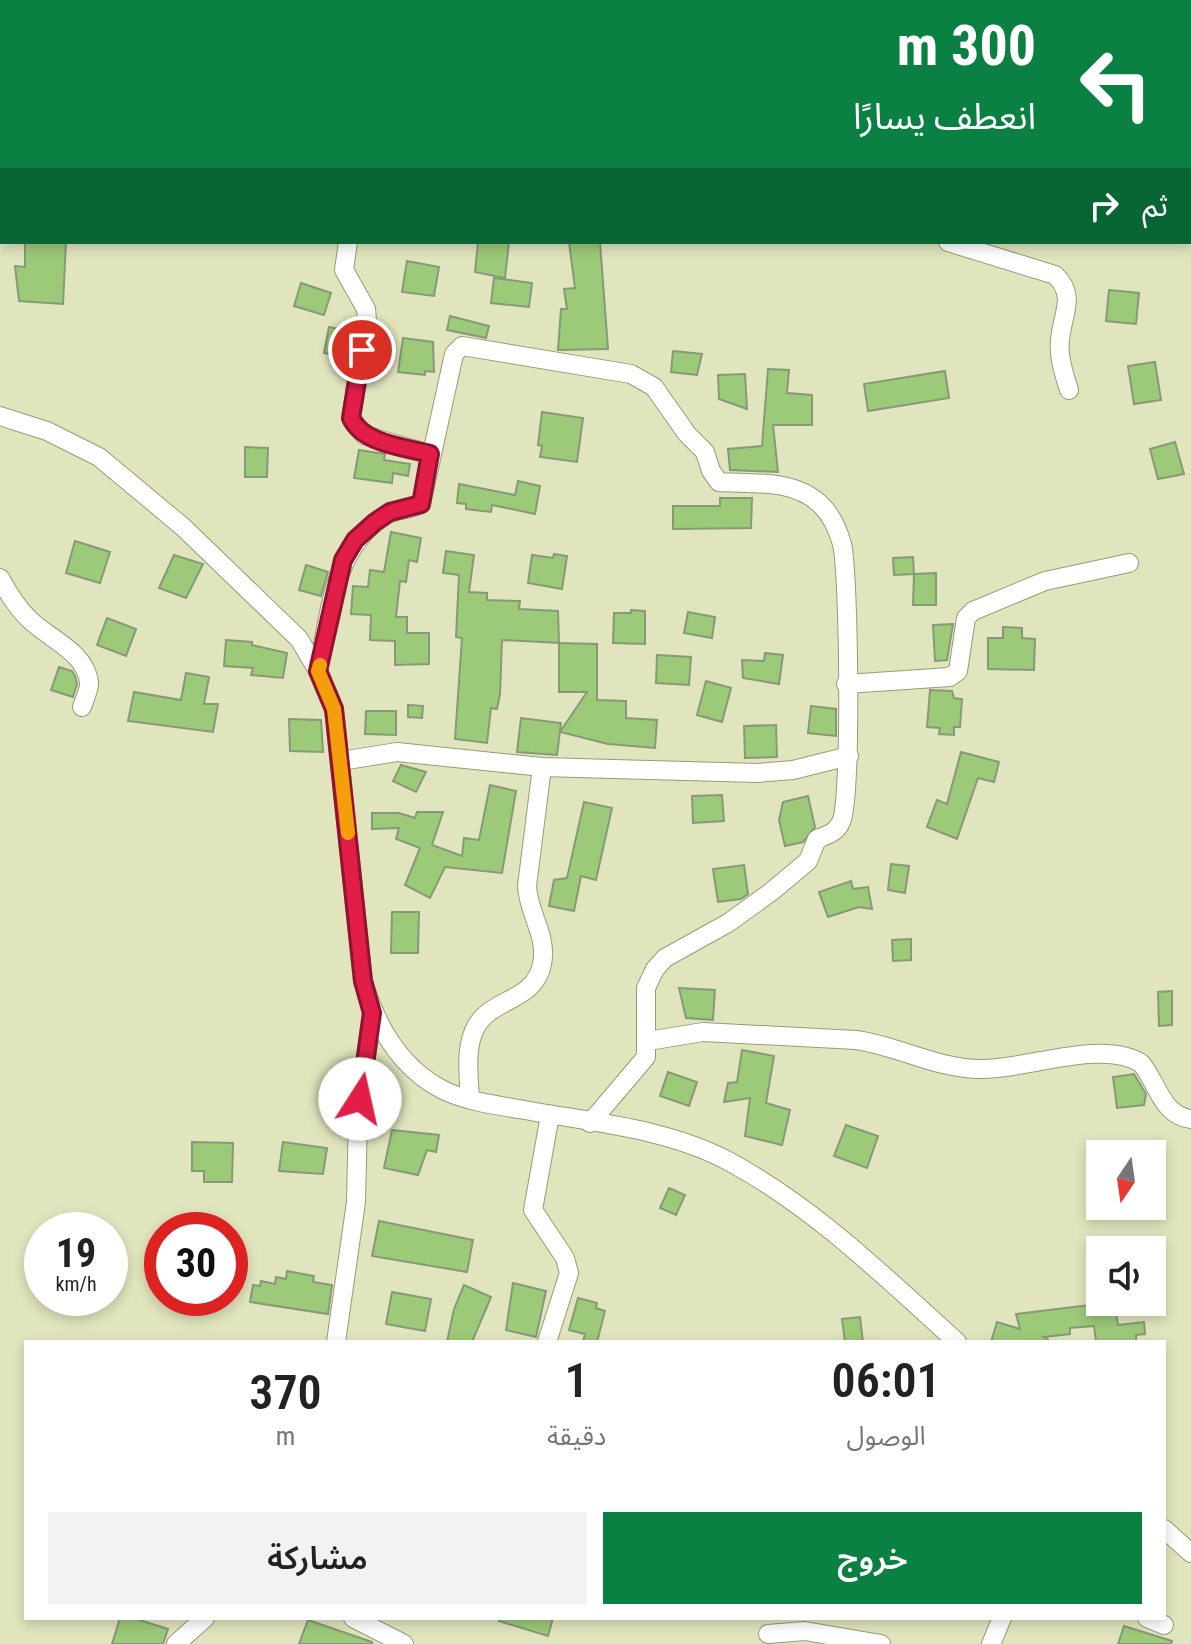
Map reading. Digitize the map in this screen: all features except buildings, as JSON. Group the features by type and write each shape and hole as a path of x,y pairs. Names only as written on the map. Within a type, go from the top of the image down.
{"street":[{"path":"348,244 344,270 366,309 367,320 351,418 364,435 430,454"},
{"path":"954,244 1055,275 1062,281 1069,301 1059,342 1069,390"},
{"path":"318,671 343,560 355,540 390,512 421,504 430,454 441,429 454,354 462,346 631,374 643,379 654,387 687,434 705,452 711,471 719,482 797,488 809,494 832,517 842,545 849,756 846,810 835,832 817,839 808,861 771,892 728,923 665,958 655,969 646,988 646,1057 590,1123"},
{"path":"0,416 47,431 99,457 183,527 299,639 318,671 334,709 363,981 372,1013 391,1045 444,1091 470,1099 684,1142 729,1161 801,1207 856,1250 955,1340"},
{"path":"846,684 950,677 958,671 966,618 973,611 1045,581 1129,563"},
{"path":"0,578 28,618 52,640 74,652 85,666 89,682 82,707"},
{"path":"341,761 397,752 542,767 757,773 793,770 849,756"},
{"path":"470,1099 471,1044 478,1022 524,994 542,967 543,941 528,901 527,886 542,767"},
{"path":"336,1340 356,1202 358,1116 372,1013"},
{"path":"648,1041 703,1032 856,1040 880,1044 951,1066 983,1069 1117,1055 1141,1063 1165,1104 1174,1113 1191,1119"},
{"path":"548,1340 569,1273 565,1258 533,1210 550,1115"},
{"path":"1166,1531 1191,1553"},
{"path":"176,1644 203,1620"},
{"path":"357,1620 404,1644"},
{"path":"991,1644 1001,1620"},
{"path":"768,1634 805,1631 881,1644"}],"slow traffic":[{"path":"320,665 318,671 334,709 348,833"}],"route":[{"path":"360,1099 372,1013 363,981 334,709 318,671 343,560 355,540 375,522 390,512 413,509 421,504 430,454 364,435 354,425 351,418 362,350"}]}
